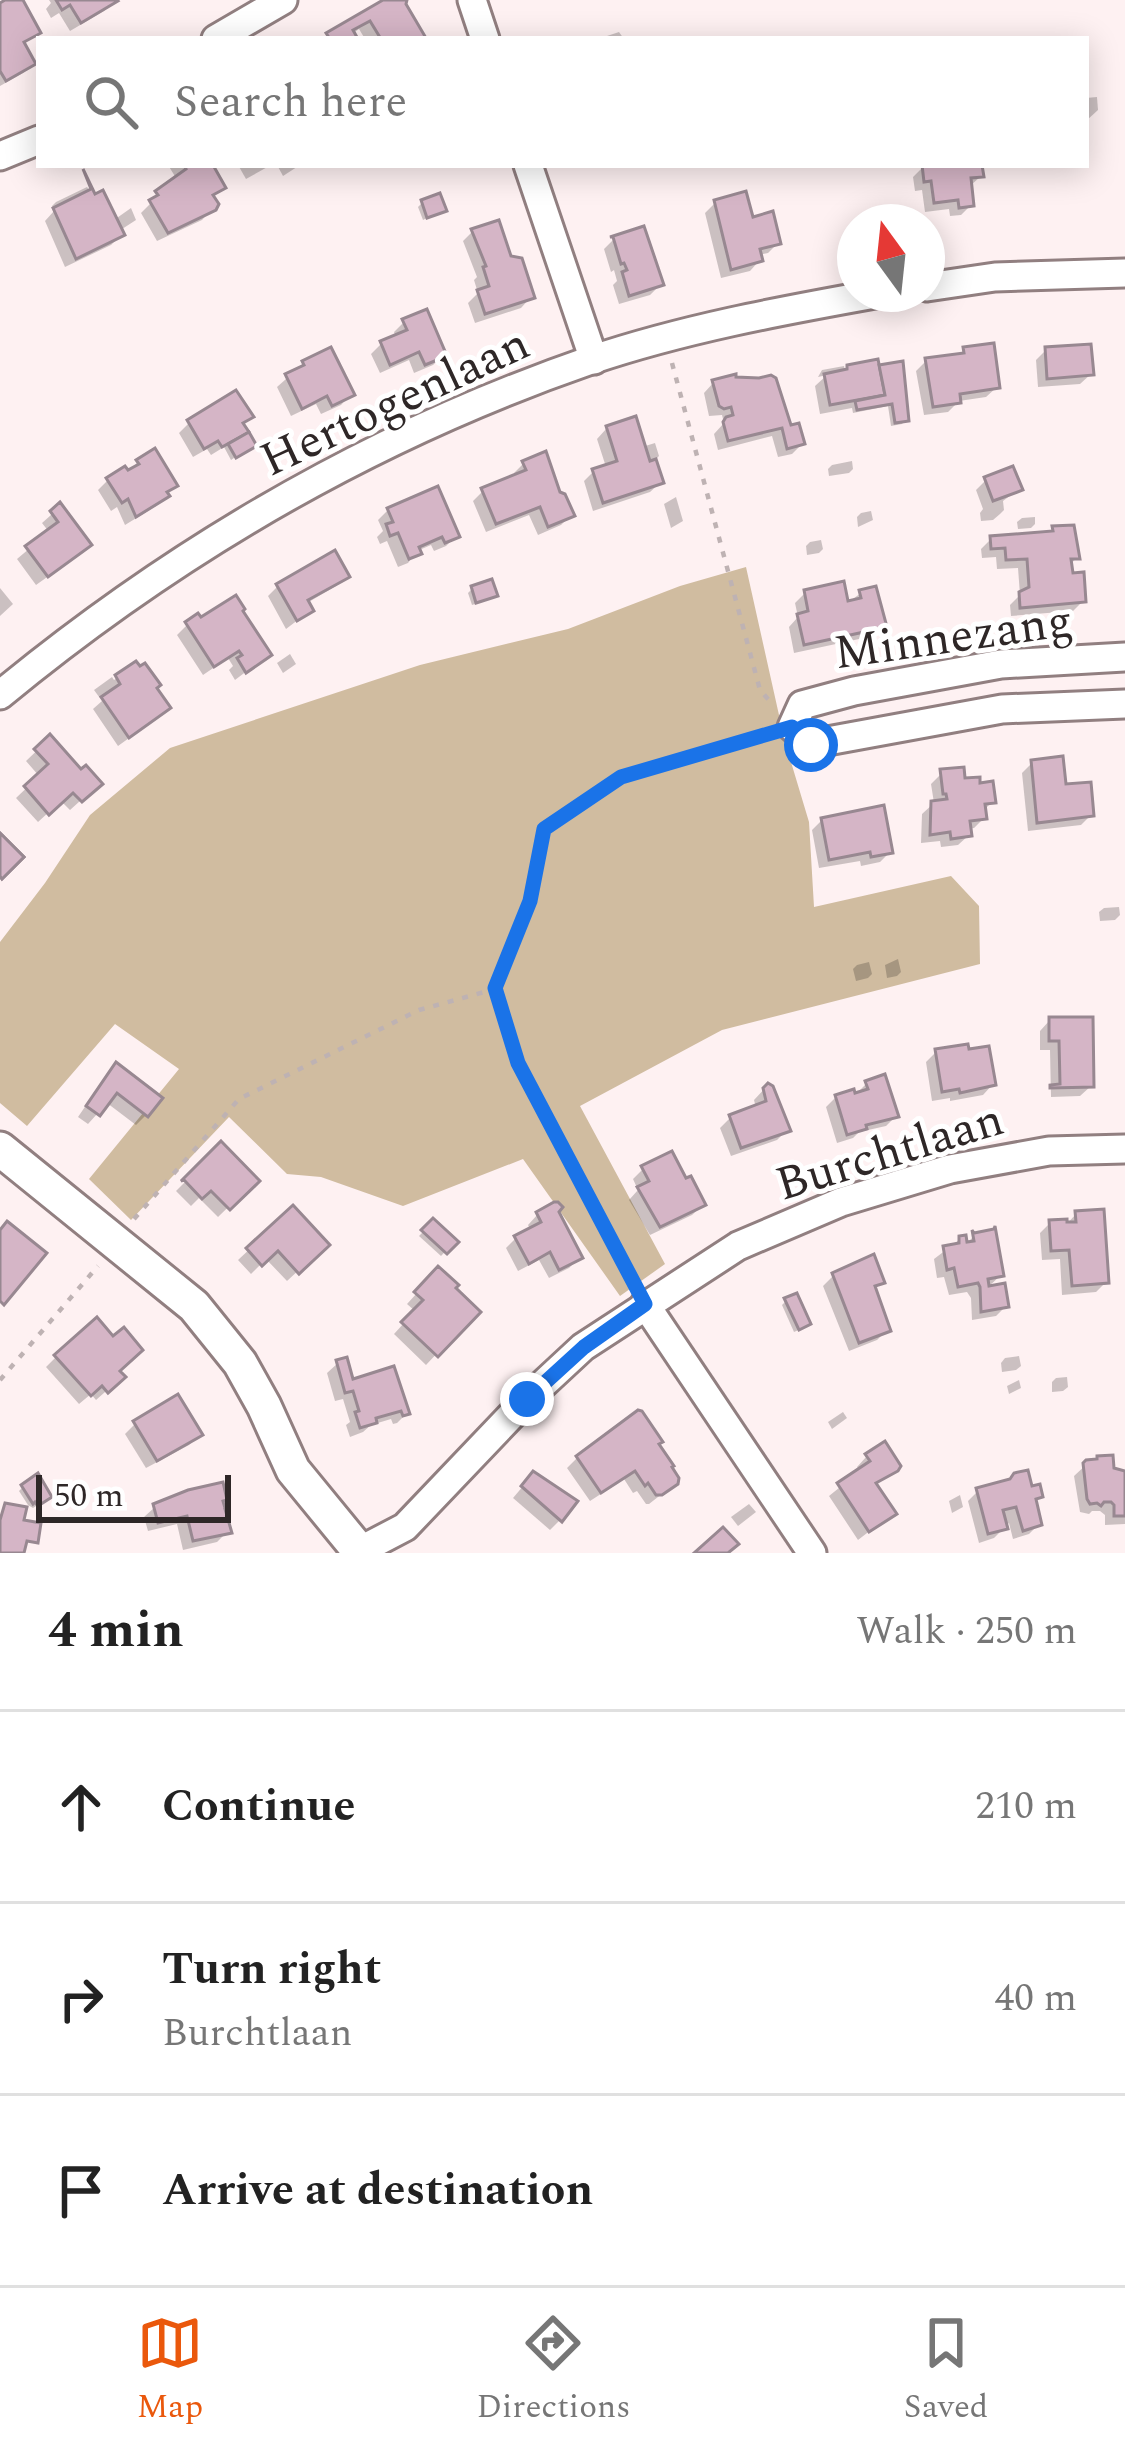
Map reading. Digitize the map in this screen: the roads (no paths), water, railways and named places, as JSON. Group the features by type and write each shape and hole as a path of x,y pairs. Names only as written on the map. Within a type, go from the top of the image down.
{"street":[{"path":"221,36 283,0"},
{"path":"472,0 484,36"},
{"path":"0,156 36,141"},
{"path":"529,168 594,360"},
{"path":"945,285 1125,273"},
{"name":"Hertogenlaan","path":"0,695 108,609 259,511 351,461 594,360 760,315 837,301"},
{"name":"Minnezang","path":"1125,657 1001,664 854,691 802,705 792,727 811,745 1002,709 1125,704"},
{"path":"0,1149 194,1306 240,1363 293,1470 361,1552"},
{"name":"Burchtlaan","path":"361,1552 405,1526 584,1347 738,1246 841,1202 950,1169 1048,1151 1125,1149"},
{"path":"645,1304 812,1553"}]}
